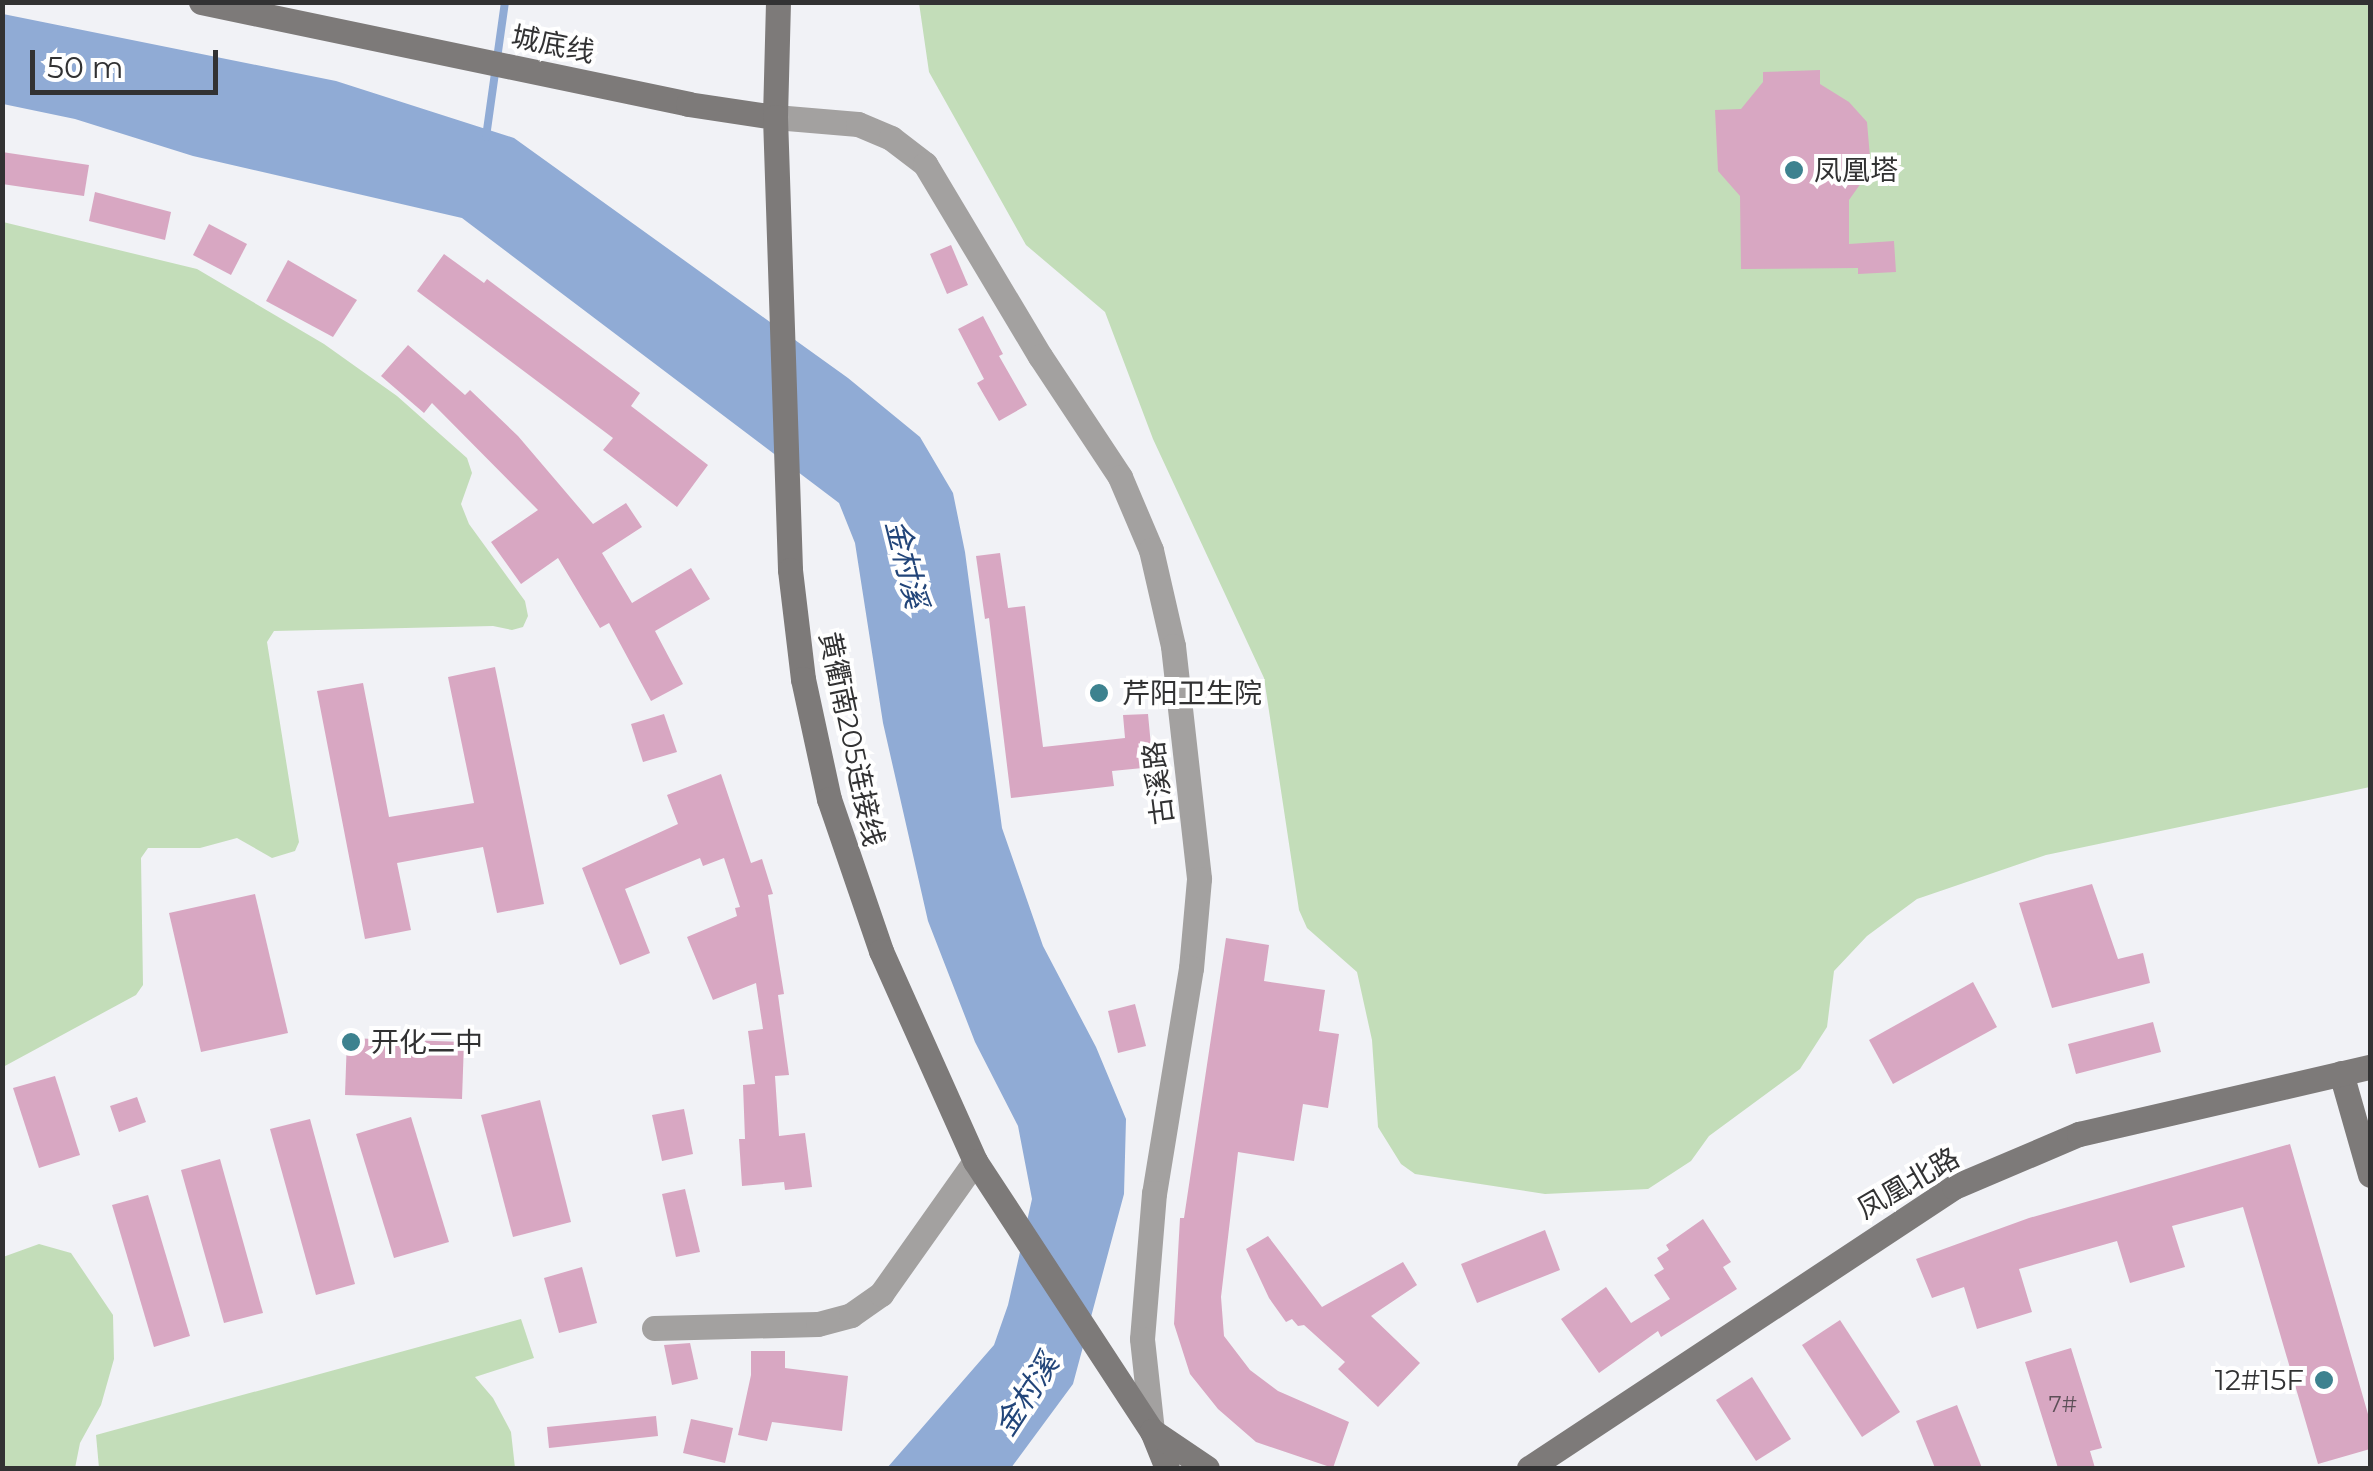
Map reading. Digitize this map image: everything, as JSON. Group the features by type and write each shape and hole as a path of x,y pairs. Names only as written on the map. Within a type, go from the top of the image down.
{"main road":[{"name":"城底线","path":"202,2 688,104 775,117"},
{"name":"黄衢南205连接线","path":"778,2 775,117 788,529 802,679 829,799 881,951 975,1161 1152,1431 1168,1468"},
{"name":"凤凰北路","path":"1529,1468 1954,1187 2078,1134 2370,1066"},
{"path":"2341,1073 2370,1175"},
{"path":"1152,1431 1208,1468"}],"street":[{"name":"古溪路","path":"775,117 858,124 891,138 925,164 1040,356 1120,477 1151,550 1173,646 1199,878 1191,968 1154,1194 1142,1339 1152,1431"},
{"path":"654,1328 818,1324 851,1316 881,1294 975,1161"}],"green space":[{"path":"919,3 2370,3 2370,787 2046,855 1917,899 1867,936 1834,971 1827,1027 1800,1069 1709,1136 1691,1161 1648,1189 1545,1194 1415,1174 1401,1164 1378,1127 1372,1040 1357,972 1307,928 1299,910 1264,678 1153,439 1105,312 1026,245 929,72"},
{"path":"3,222 197,269 324,344 397,396 467,458 472,473 461,504 469,524 525,601 528,616 523,627 512,630 493,626 274,631 267,642 299,842 295,851 272,858 237,838 200,848 148,848 141,858 143,985 136,995 3,1067"},
{"path":"39,1244 71,1253 113,1315 114,1359 101,1405 80,1443 75,1468 3,1468 3,1257"},
{"path":"521,1319 534,1358 475,1377 493,1398 511,1432 515,1468 99,1468 96,1435"}],"water":[{"name":"金村溪","path":"3,14 336,81 514,138 848,378 920,437 953,493 965,552 1002,828 1043,946 1096,1047 1126,1119 1124,1194 1073,1384 1011,1468 887,1468 994,1345 1008,1305 1032,1199 1018,1126 975,1042 928,921 883,723 855,543 839,503 462,218 193,156 75,119 3,104"}],"building":[{"name":"凤凰塔","path":"1820,70 1820,84 1849,102 1867,122 1871,169 1849,200 1849,244 1894,241 1896,272 1858,274 1858,268 1741,269 1740,196 1718,171 1715,110 1741,109 1763,82 1763,72"},
{"path":"2,152 89,165 84,196 2,184"},
{"path":"95,192 171,212 165,240 89,221"},
{"path":"209,224 247,244 231,275 193,255"},
{"path":"951,245 968,285 947,294 930,254"},
{"path":"444,254 484,283 487,279 640,393 631,406 708,465 677,507 603,450 613,438 417,291"},
{"path":"288,260 357,300 333,337 266,301"},
{"path":"983,316 1003,354 999,356 1027,405 999,421 977,383 984,379 958,329"},
{"path":"408,345 465,395 470,390 518,436 593,524 626,503 642,527 602,553 632,603 691,568 710,599 655,631 683,684 651,701 609,623 600,628 558,558 521,584 491,542 538,510 432,403 424,413 381,376"},
{"path":"1000,553 1008,608 1025,606 1043,747 1125,738 1123,715 1148,714 1153,767 1112,771 1114,786 1011,798 989,618 985,619 976,556"},
{"path":"495,667 544,904 497,913 483,847 397,863 411,930 365,939 317,691 363,683 389,817 474,803 448,677"},
{"path":"664,714 677,752 643,762 631,724"},
{"path":"721,774 751,863 762,859 773,894 768,895 784,994 778,995 789,1075 775,1076 779,1136 805,1133 812,1187 785,1190 784,1182 742,1186 739,1139 745,1139 743,1085 755,1084 748,1031 763,1029 756,983 713,1000 687,937 737,916 735,908 740,907 724,858 703,866 700,858 625,889 650,953 620,965 582,868 678,824 667,795"},
{"path":"2092,884 2118,959 2143,953 2150,983 2052,1008 2019,903"},
{"path":"255,894 288,1033 201,1052 169,913"},
{"path":"1226,938 1269,945 1264,981 1325,990 1319,1031 1339,1034 1328,1108 1303,1104 1294,1161 1238,1152 1221,1297 1224,1336 1250,1370 1278,1391 1349,1422 1333,1468 1256,1442 1218,1409 1190,1374 1174,1324 1180,1218 1184,1218"},
{"path":"1973,982 1997,1027 1893,1084 1869,1040"},
{"path":"1135,1004 1146,1046 1118,1053 1108,1011"},
{"path":"2153,1022 2161,1052 2076,1074 2068,1044"},
{"path":"347,1038 464,1042 462,1099 345,1095"},
{"path":"55,1076 80,1155 39,1168 13,1088"},
{"path":"137,1097 146,1122 119,1132 110,1106"},
{"path":"540,1100 571,1222 513,1237 481,1115"},
{"path":"684,1109 693,1154 662,1161 652,1115"},
{"path":"411,1117 449,1242 394,1258 356,1134"},
{"path":"310,1119 355,1284 316,1295 270,1129"},
{"path":"2290,1144 2370,1421 2370,1449 2318,1464 2243,1207 2172,1226 2185,1267 2130,1283 2117,1241 2019,1269 2032,1312 1977,1329 1964,1287 1932,1298 1916,1259 2029,1218"},
{"path":"220,1159 263,1313 224,1323 181,1170"},
{"path":"685,1189 700,1252 676,1257 662,1194"},
{"path":"148,1195 190,1336 154,1347 112,1205"},
{"path":"1703,1219 1731,1262 1723,1267 1737,1289 1661,1337 1658,1331 1599,1373 1561,1319 1606,1287 1631,1323 1670,1299 1654,1275 1664,1269 1657,1258 1669,1250 1666,1245"},
{"path":"1545,1230 1560,1270 1477,1303 1461,1264"},
{"path":"1268,1236 1322,1307 1403,1262 1417,1285 1371,1316 1420,1363 1378,1407 1338,1369 1345,1362 1304,1325 1298,1326 1292,1319 1286,1322 1269,1298 1246,1249"},
{"path":"582,1267 597,1323 559,1333 544,1278"},
{"path":"1840,1320 1900,1412 1862,1437 1802,1345"},
{"path":"690,1343 698,1379 672,1385 664,1345"},
{"path":"2071,1348 2102,1448 2090,1451 2095,1468 2058,1468 2025,1362"},
{"path":"751,1351 785,1351 785,1368 848,1376 842,1431 772,1422 767,1441 738,1435 751,1375"},
{"path":"1752,1377 1791,1439 1756,1461 1716,1400"},
{"path":"1957,1405 1982,1468 1935,1468 1916,1421"},
{"path":"656,1416 658,1436 549,1448 547,1427"},
{"path":"691,1419 733,1428 725,1463 683,1453"}],"waterway":[{"path":"486,137 505,2"}],"place":[{"name":"凤凰塔","path":"1794,170"},
{"name":"芹阳卫生院","path":"1099,693"},
{"name":"开化二中","path":"351,1042"},
{"name":"12#15F","path":"2324,1380"}]}
